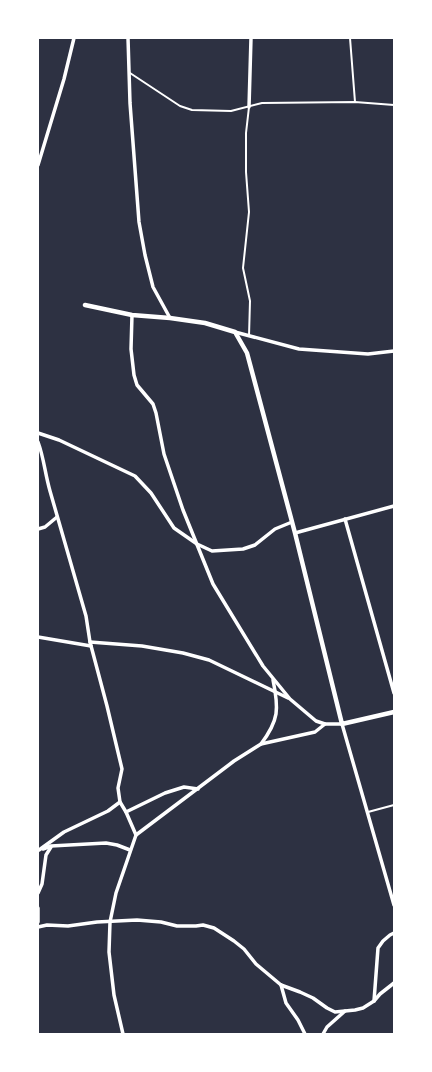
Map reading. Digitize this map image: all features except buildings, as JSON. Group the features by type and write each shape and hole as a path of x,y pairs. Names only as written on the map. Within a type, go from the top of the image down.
{"street":[{"path":"38,165 64,79 74,38"},
{"path":"128,38 130,103 139,222 144,255 153,287 170,318"},
{"path":"249,107 251,38"},
{"path":"85,306 132,315 206,323 299,349 368,354 394,351"},
{"path":"132,315 131,349 134,375 137,385 152,404 156,413 164,454 183,510 213,584 263,666 290,698 316,722 325,724 342,724 394,712"},
{"path":"235,332 247,353 295,533 342,724 394,905"},
{"path":"38,433 59,440 135,476 151,493 174,528 198,544 212,551 243,549 255,545 274,529 292,522"},
{"path":"38,442 57,517 86,616 90,644 122,769 118,788 120,802 136,835"},
{"path":"295,533 394,506"},
{"path":"38,529 45,527 57,517"},
{"path":"345,519 394,693"},
{"path":"38,637 90,644 142,646 183,653 209,660 290,698"},
{"path":"261,744 272,729 276,714 277,700 273,679"},
{"path":"123,1034 114,995 109,952 110,922 116,893 136,835 234,761 261,744 315,732 325,724"},
{"path":"126,812 165,793 184,787 198,789"},
{"path":"39,850 64,832 108,811 120,802"},
{"path":"39,850 51,846 106,843 130,850"},
{"path":"38,893 42,884 46,855 51,846"},
{"path":"38,908 38,922"},
{"path":"38,927 47,925 68,926 97,922 137,920 161,922 177,926 203,925 214,928 244,949 256,964 281,985 307,995 335,1012 363,1008 374,1001 386,988 394,983"},
{"path":"374,1001 378,948 383,940 394,934"},
{"path":"281,985 286,1003 298,1020 305,1034"},
{"path":"323,1034 327,1027 345,1011"}],"lane":[{"path":"350,38 355,102"},
{"path":"129,72 180,106 192,110 231,111 262,103 355,102 394,105"},
{"path":"249,107 246,133 246,172 249,212 243,268 250,301 249,336"},
{"path":"367,812 394,805"}]}
